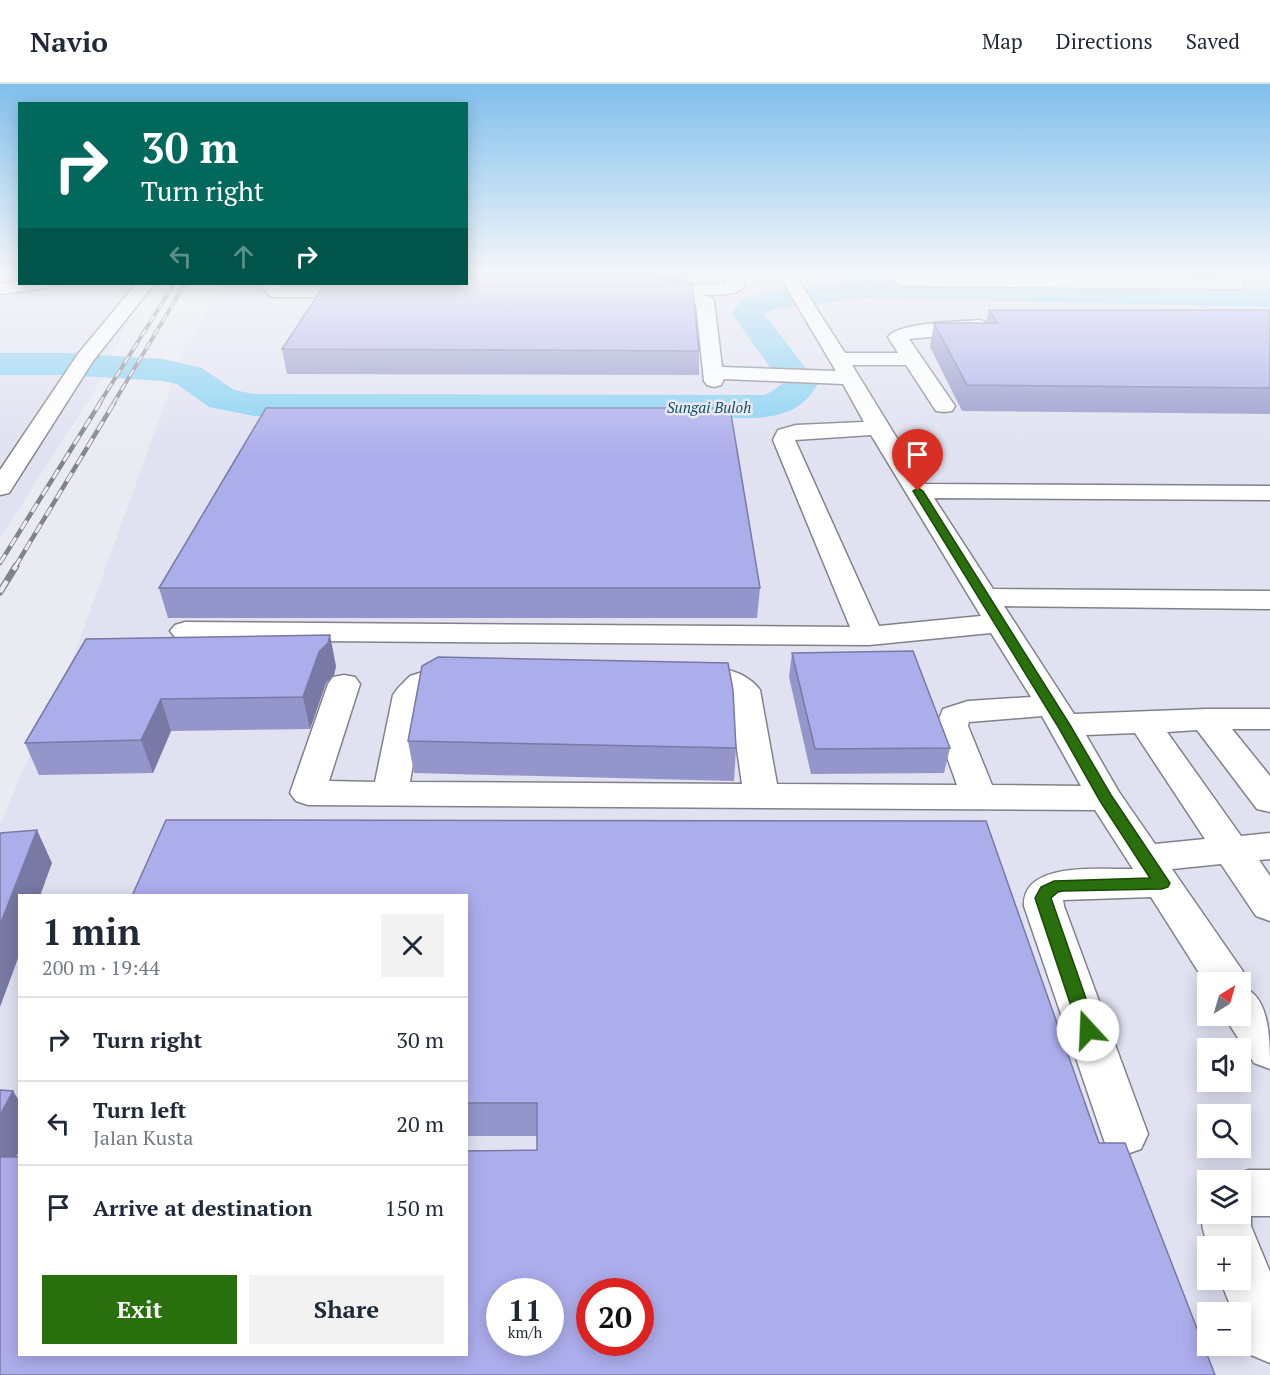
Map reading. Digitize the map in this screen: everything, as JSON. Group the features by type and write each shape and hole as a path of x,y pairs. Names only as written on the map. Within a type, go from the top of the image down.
{"street":[{"path":"0,488 68,382 103,335"},
{"path":"709,335 713,377 835,371 912,359"},
{"path":"821,335 835,371 878,428 1000,622 1105,798 1220,972"},
{"path":"901,335 898,337 944,406"},
{"path":"869,636 784,440 786,435 796,432 878,428"},
{"path":"918,491 1269,494"},
{"path":"984,597 1270,600"},
{"path":"185,631 869,636 1000,622"},
{"path":"658,675 706,675 728,679 744,690 760,796"},
{"path":"390,794 409,695 421,682 443,676 491,676"},
{"path":"344,684 308,793 1105,798"},
{"path":"979,797 952,726 954,716 968,711 1144,723 1206,719 1270,719"},
{"path":"1206,719 1270,800"},
{"path":"1144,723 1270,906"},
{"path":"1124,1134 1043,898 1054,887 1154,870 1234,851 1270,846"},
{"path":"1251,1021 1270,1050"},
{"path":"1251,1193 1270,1193"},
{"path":"1251,1290 1270,1336"}],"shaded area":[{"path":"0,335 122,335 96,388 0,538"},
{"path":"193,335 1270,335 1270,1375 0,1375 0,824 78,644 184,351"}],"building":[{"path":"291,335 697,335 699,351 282,349"},
{"path":"941,335 1270,335 1270,388 967,385"},
{"path":"266,408 730,408 760,588 159,588"},
{"path":"330,635 328,643 319,652 303,697 161,699 141,740 25,743 86,639"},
{"path":"913,651 950,748 815,749 792,653"},
{"path":"438,657 728,663 733,690 736,748 408,741 422,666"},
{"path":"166,820 986,821 1099,1143 1125,1143 1197,1329 1197,1356 1208,1356 1215,1375 0,1375 0,1157 18,1157 18,1356 468,1356 468,1151 537,1150 537,1103 468,1103 468,894 133,894"},
{"path":"37,830 0,925 0,833"},
{"path":"0,1090 13,1091 0,1115"}],"waterway":[{"name":"Sungai Buloh","path":"0,364 65,364 163,370 189,376 222,399 254,405 756,407 785,400 796,391 800,384 764,335"}],"railway":[{"path":"99,404 142,335"},
{"path":"113,404 154,335"},
{"path":"0,563 100,403"},
{"path":"15,567 114,403"},
{"path":"0,592 16,566"}],"route":[{"path":"918,491 1064,725 1105,798 1162,883 1063,885 1054,887 1043,898 1088,1030"}]}
